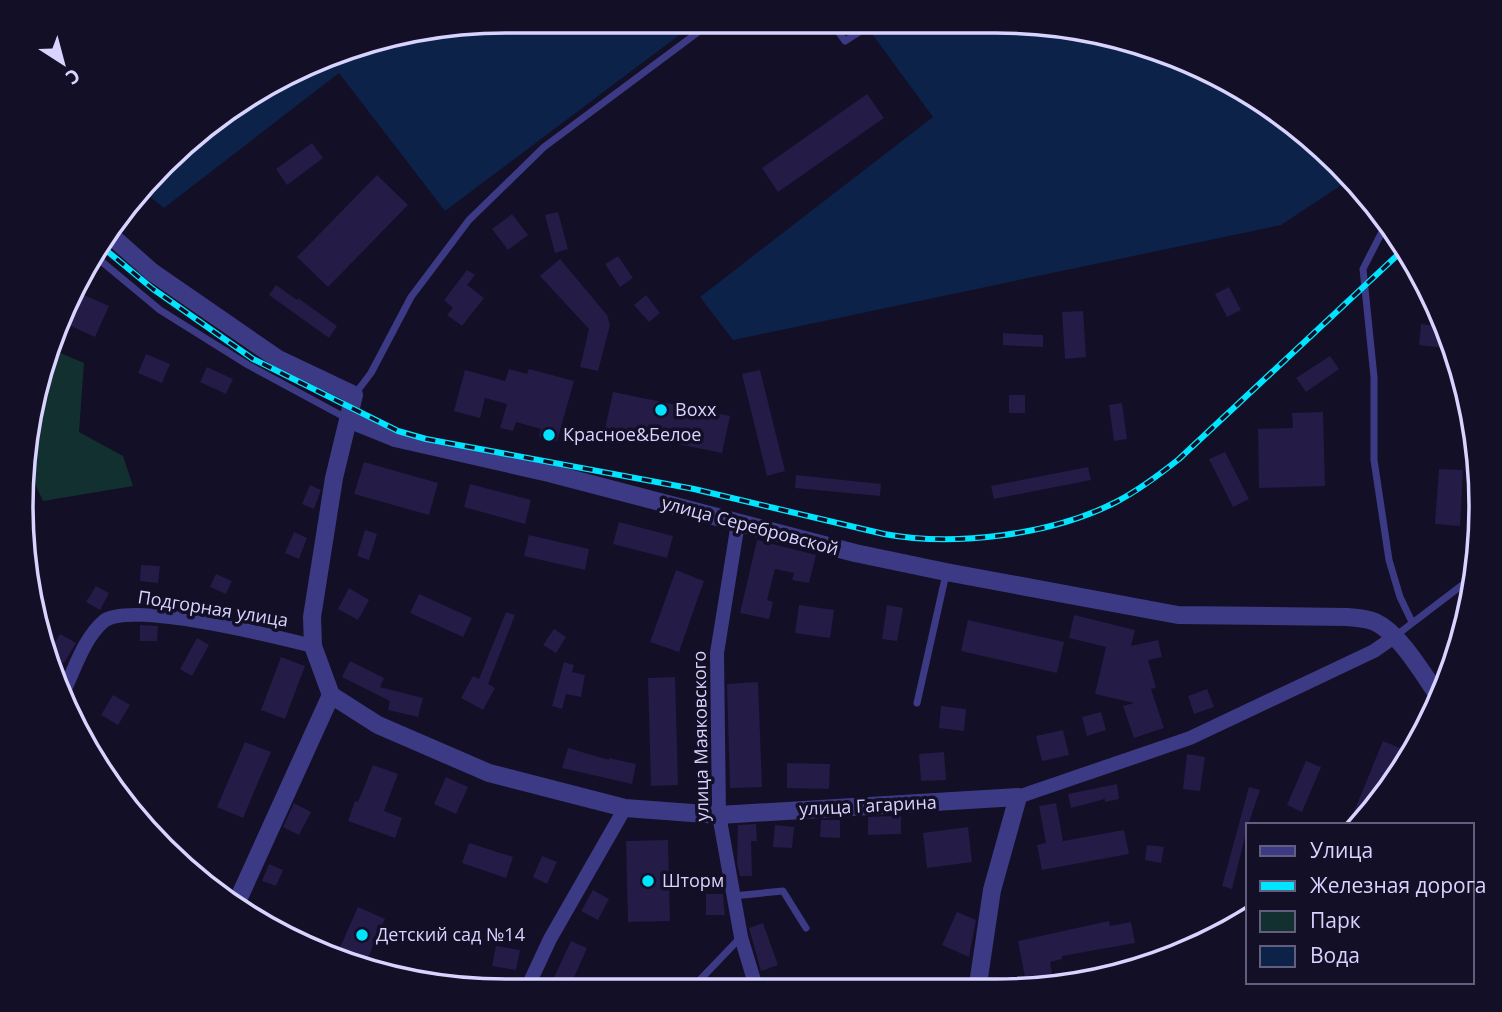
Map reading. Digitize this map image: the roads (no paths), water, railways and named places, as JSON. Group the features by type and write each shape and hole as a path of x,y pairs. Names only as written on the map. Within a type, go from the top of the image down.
{"street":[{"path":"115,240 152,272 278,359 354,395 334,478 312,617 313,646 331,695 240,896"},
{"name":"улица Серебровской","path":"348,419 396,438 549,474 855,553 946,572 1178,615 1366,619 1394,636 1433,688"},
{"name":"улица Маяковского","path":"738,523 717,653 719,815 740,937 753,979"},
{"name":"Подгорная улица","path":"67,682 89,639 102,623 112,616 130,614 195,621 313,646"},
{"name":"улица Гагарина","path":"331,695 378,725 489,773 625,808 719,815 1018,797 1190,738 1374,651 1394,636"},
{"path":"980,979 992,890 1018,797"},
{"path":"531,979 550,939 625,808"}],"lane":[{"path":"354,395 371,373 411,298 469,220 544,147 697,33"},
{"path":"839,33 845,41 858,33"},
{"path":"1382,233 1363,269 1374,377 1374,460 1389,560 1400,597 1412,622"},
{"path":"102,262 160,310 248,365 348,419"},
{"path":"917,703 946,572"},
{"path":"1394,636 1462,585"},
{"path":"733,896 783,891 806,928"},
{"path":"701,979 740,937"}],"water":[{"path":"682,33 445,211 339,73 164,208 149,196 218,131 243,113 297,82 354,58 414,42 475,34"},
{"path":"871,33 1027,34 1088,42 1148,58 1205,82 1259,113 1308,151 1342,185 1281,225 733,340 700,297 933,117"}],"railway":[{"path":"108,252 153,289 253,359 398,431 426,439 694,489 884,534 941,539 1002,535 1063,523 1116,502 1133,492 1179,459 1397,256"}],"place":[{"name":"Boxx","path":"661,410"},
{"name":"Красное&Белое","path":"549,435"},
{"name":"Шторм","path":"648,881"},
{"name":"Детский сад №14","path":"362,935"}]}
